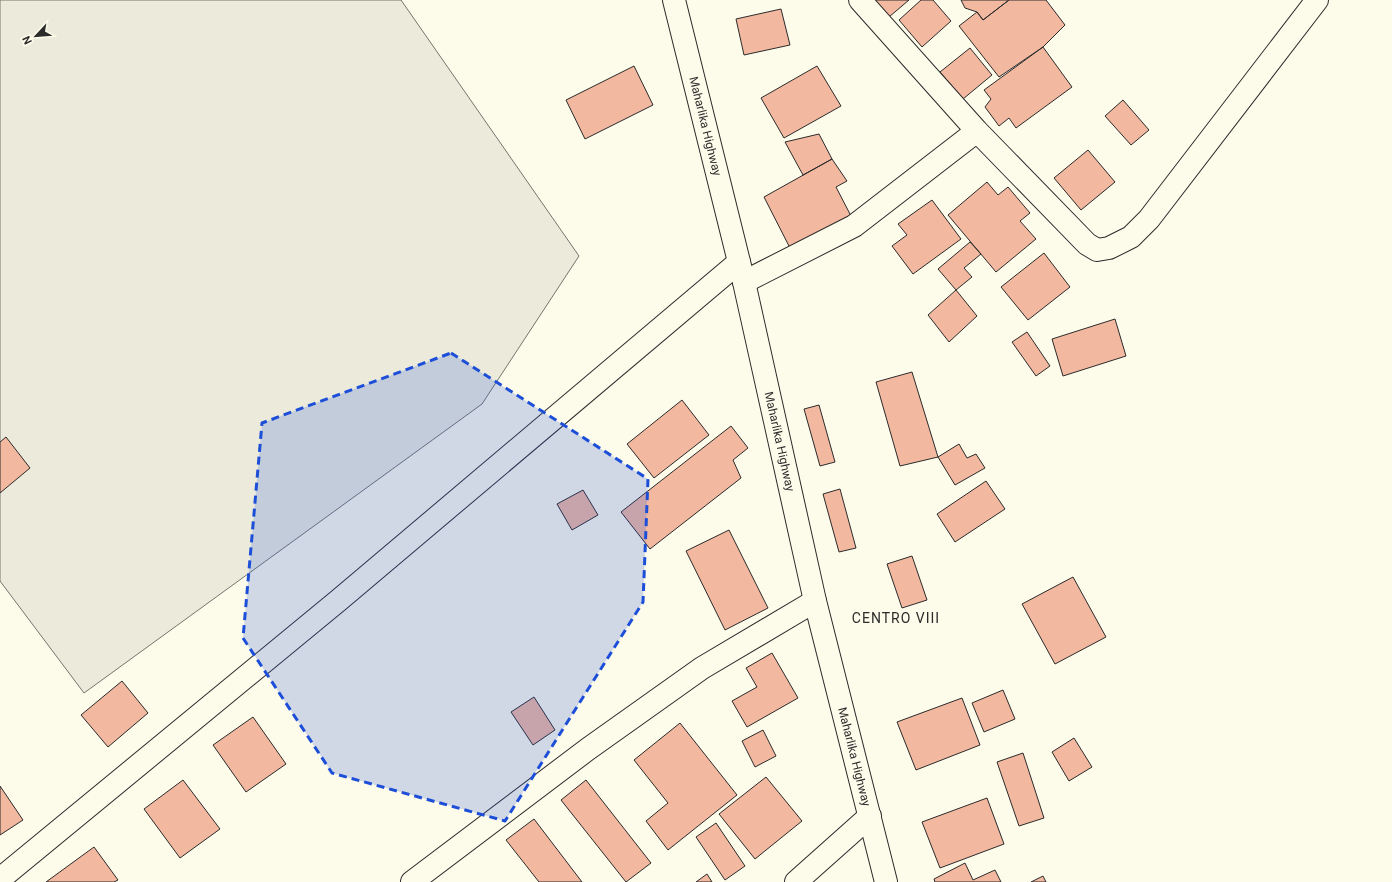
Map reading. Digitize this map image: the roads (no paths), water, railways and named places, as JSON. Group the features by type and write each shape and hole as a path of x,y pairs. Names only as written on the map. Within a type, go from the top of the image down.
{"main road":[{"name":"Maharlika Highway","path":"674,0 741,272 815,601 886,882"},
{"path":"860,0 977,131 1087,244 1097,250 1109,248 1131,237 1149,219 1316,0"},
{"path":"0,879 741,272 854,226 977,131"},
{"path":"412,882 588,749 702,668 815,601"},
{"path":"796,882 870,816"}],"district":[{"name":"CENTRO VIII","path":"896,618"}]}
